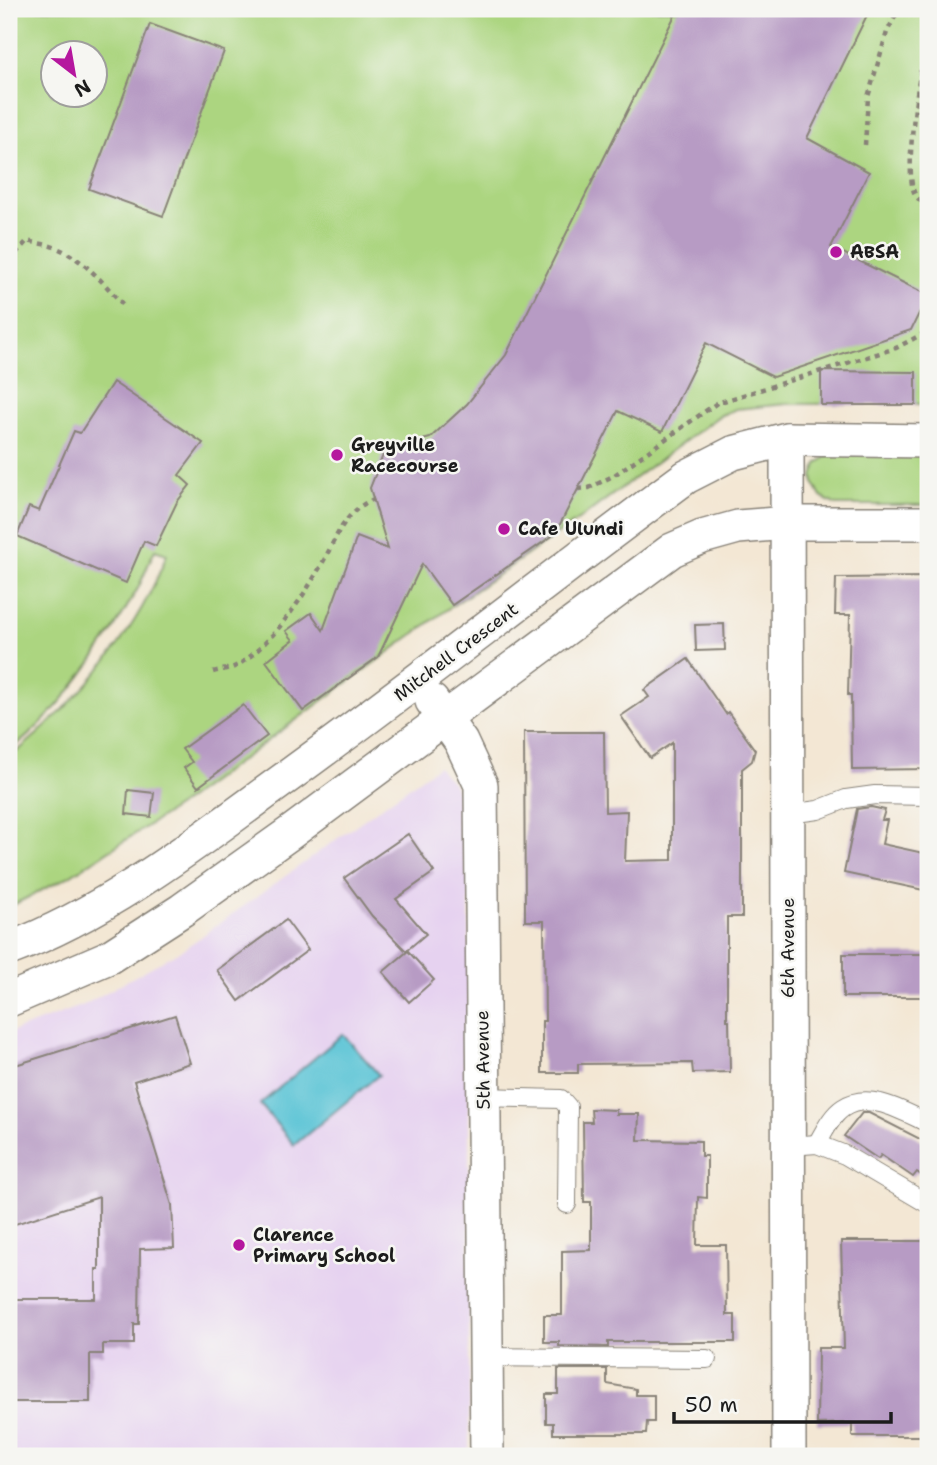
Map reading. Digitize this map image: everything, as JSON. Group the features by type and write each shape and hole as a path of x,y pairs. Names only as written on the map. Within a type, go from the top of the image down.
{"street":[{"name":"Mitchell Crescent","path":"9,949 89,911 150,874 417,682 686,477 733,453 788,439 928,441"},
{"name":"6th Avenue","path":"788,439 788,814 803,1145 789,1456"},
{"path":"9,1000 109,957 182,910 673,550 702,537 738,527 787,523 928,523"},
{"name":"5th Avenue","path":"417,682 461,742 481,785 487,1456"}],"lane":[{"path":"788,814 818,810 846,799 875,795 928,796"},
{"path":"484,1097 561,1099 568,1107 567,1204"},
{"path":"803,1145 845,1106 860,1102 881,1102 928,1123"},
{"path":"803,1145 845,1155 928,1204"},
{"path":"486,1357 707,1359"}],"path":[{"path":"865,145 868,97 887,32 899,9"},
{"path":"928,41 912,128 912,183 916,197 928,208"},
{"path":"9,261 27,241 55,247 100,280 125,307"},
{"path":"578,489 589,488 613,476 717,403 896,348 928,331"},
{"path":"213,672 234,667 259,648 305,592 339,528 352,511 374,499"}],"shaded area":[{"name":"Clarence Primary School","path":"438,766 455,786 465,824 469,874 469,1456 9,1456 9,1033 84,1005 187,947"}],"green space":[{"name":"Greyville Racecourse","path":"9,9 928,9 928,404 787,404 736,409 719,416 581,518 452,606 177,807 68,877 9,907 9,758 58,715 102,666 139,612 167,554 155,550 125,611 81,677 28,736 9,751"},
{"path":"928,451 928,505 836,505 821,497 814,484 813,476 817,464 832,452"}],"water":[{"path":"343,1034 379,1075 294,1145 260,1104"}],"building":[{"name":"Greyville Racecourse","path":"678,9 870,9 807,138 869,172 831,247 928,295 911,330 773,377 706,343 662,432 618,411 555,534 452,605 422,564 378,657 303,711 266,661 293,640 286,631 311,613 323,630 357,537 388,549 370,488 385,450 430,438 467,404 506,355"},
{"path":"150,24 224,51 163,216 89,189"},
{"path":"821,371 916,372 916,405 821,405"},
{"path":"113,382 203,443 179,475 190,485 177,502 156,546 144,541 126,583 17,536 29,507 39,511 74,431 80,433"},
{"path":"928,577 928,769 852,770 851,695 848,695 850,615 835,615 836,578"},
{"path":"724,624 725,650 696,651 695,625"},
{"path":"688,659 755,750 752,761 742,769 742,917 727,917 730,1072 693,1073 692,1063 578,1064 578,1073 542,1073 542,1021 545,1021 544,921 525,921 524,732 604,732 605,812 627,811 625,861 672,860 672,743 650,758 621,716 649,697 644,690"},
{"path":"243,705 267,736 198,787 184,768 192,762 182,749"},
{"path":"128,790 154,793 151,817 126,814"},
{"path":"871,807 885,810 882,820 887,820 882,844 928,854 928,891 844,873 857,809"},
{"path":"408,834 434,872 396,899 426,934 406,951 372,916 344,878"},
{"path":"286,920 308,950 239,1001 217,970"},
{"path":"408,951 434,980 409,1002 383,972"},
{"path":"843,954 928,954 928,997 843,997"},
{"path":"175,1015 190,1063 134,1081 172,1205 174,1248 140,1249 139,1324 134,1324 134,1344 103,1344 103,1354 90,1354 90,1402 9,1402 9,1299 96,1299 96,1269 99,1269 99,1197 9,1226 9,1067"},
{"path":"591,1109 616,1110 616,1114 639,1114 638,1140 701,1141 701,1156 707,1156 707,1198 698,1197 697,1245 726,1245 727,1315 735,1315 735,1342 608,1342 608,1347 559,1346 559,1342 544,1342 544,1315 562,1315 562,1251 591,1250 591,1202 584,1202 583,1122 592,1122"},
{"path":"862,1113 869,1113 928,1143 928,1180 917,1172 913,1177 881,1155 878,1159 844,1136"},
{"path":"841,1241 928,1241 928,1308 924,1308 924,1436 852,1436 852,1423 817,1424 818,1348 844,1348"},
{"path":"558,1369 607,1369 607,1384 636,1389 636,1395 654,1395 654,1422 647,1422 646,1434 553,1434 553,1423 546,1423 546,1394 558,1394"}],"place":[{"name":"ABSA","path":"836,252"},
{"name":"Greyville Racecourse","path":"337,455"},
{"name":"Cafe Ulundi","path":"504,529"},
{"name":"Clarence Primary School","path":"239,1245"}]}
